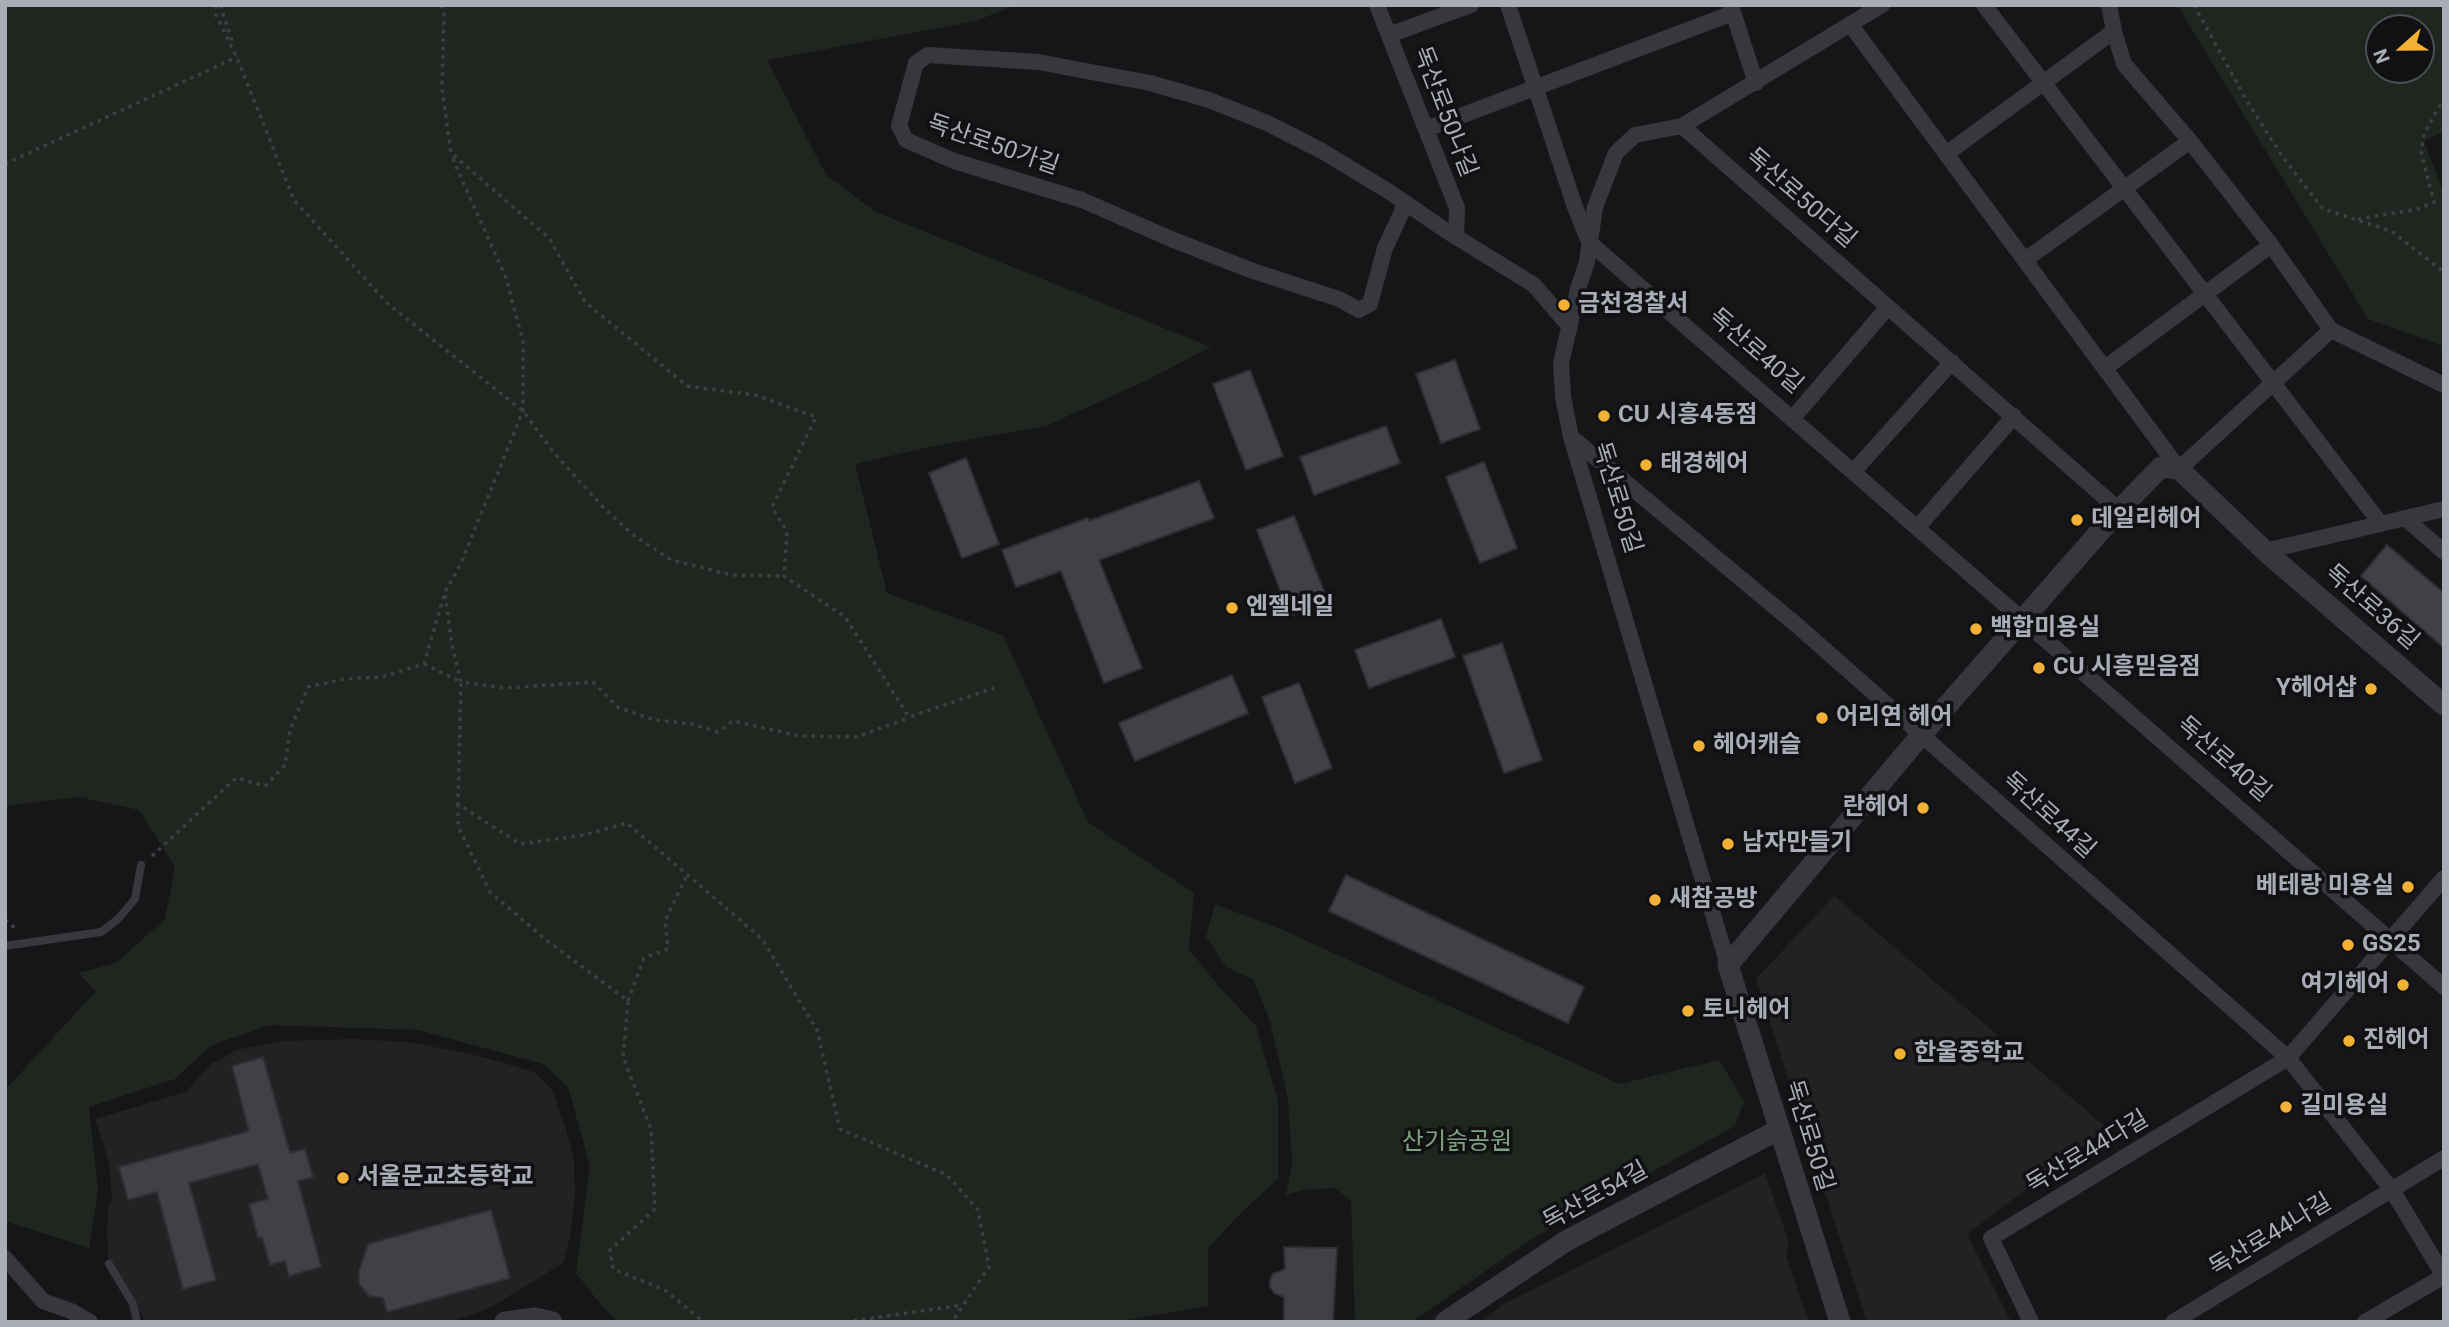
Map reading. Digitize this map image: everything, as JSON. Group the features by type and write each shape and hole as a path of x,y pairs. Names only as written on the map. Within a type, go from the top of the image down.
{"street":[{"name":"독산로50나길","path":"1377,5 1457,208 1456,237"},
{"path":"1389,35 1471,5"},
{"path":"1508,5 1589,242"},
{"path":"1589,242 1595,207 1616,153 1635,135 1682,126 1882,5"},
{"path":"1984,5 2381,524"},
{"path":"2109,5 2124,64 2190,141 2271,244 2331,330 2444,385"},
{"path":"1426,129 1732,9 1756,83"},
{"name":"독산로36길","path":"1850,24 2179,469 2265,551 2444,705"},
{"path":"1946,154 2114,31"},
{"name":"독산로50가길","path":"1406,203 1385,248 1370,304 1359,310 1339,299 1253,271 1171,239 1082,200 954,161 906,140 899,127 916,63 928,55 1038,62 1150,83 1209,100 1267,123 1322,151 1406,203 1534,285 1570,327"},
{"name":"독산로50다길","path":"1682,126 1888,307"},
{"path":"2025,260 2190,141"},
{"name":"독산로50길","path":"1589,242 1587,262 1561,363 1563,397 1571,437 1778,1130 1840,1322"},
{"name":"독산로40길","path":"1589,242 2444,987"},
{"path":"2105,368 2271,244"},
{"path":"1888,307 2119,510"},
{"name":"독산로40길","path":"1792,419 1888,307"},
{"path":"1728,965 1922,734 2119,510 2161,467 2179,469 2274,385 2331,330"},
{"path":"1853,471 1952,362"},
{"path":"1917,528 2014,416"},
{"name":"독산로44길","path":"1571,437 1799,627 2288,1058 2392,1190 2444,1276"},
{"name":"독산로36길","path":"2265,551 2444,509"},
{"path":"2405,519 2444,552"},
{"path":"2288,1058 2444,878"},
{"name":"독산로44다길","path":"2031,1322 1991,1238 2288,1058"},
{"name":"독산로54길","path":"1445,1322 1566,1241 1778,1130"},
{"path":"2392,1190 2444,1158"},
{"name":"독산로44나길","path":"2173,1322 2392,1190"},
{"path":"5,1258 43,1301 71,1311 90,1322"},
{"path":"2365,1322 2444,1276"},
{"path":"506,1322 535,1318 552,1322"}],"lane":[{"path":"5,946 101,932 117,920 135,899 141,865"},
{"path":"109,1264 133,1304 137,1322"}],"path":[{"path":"218,5 216,15 237,58 294,200 387,303 523,411 554,453 604,508 632,534 671,560 732,575 784,576 845,617 909,717"},
{"path":"424,664 445,592 461,563 523,411 523,341 506,278 451,153 442,89 444,11 441,5"},
{"path":"2194,5 2248,103 2284,159 2323,209 2391,231 2444,272"},
{"path":"5,164 237,58"},
{"path":"2356,219 2418,209 2434,202 2421,152 2424,134 2444,98"},
{"path":"451,153 549,238 584,302 688,386 755,395 816,417 772,507 787,531 784,576"},
{"path":"445,592 452,645 461,682 458,825 490,892 545,939 628,1001"},
{"path":"141,865 236,778 265,786 285,765 290,730 308,687 344,679 382,677 424,664 461,682 505,688 593,682 620,708 655,720 692,724 718,732 733,721 800,736 857,737 994,688"},
{"path":"458,804 520,844 584,835 627,823 762,939 817,1030 840,1129 947,1175 978,1210 989,1267 952,1322"},
{"path":"687,875 666,921 668,948 644,958 628,1001 623,1057 651,1129 655,1209 610,1250 613,1269 665,1290 704,1322"},
{"path":"845,1322 963,1305"}],"shaded area":[{"name":"한울중학교","path":"1834,896 2107,1128 1967,1234 2011,1322 1867,1322 1756,979"},
{"name":"서울문교초등학교","path":"354,1039 406,1042 494,1060 534,1072 552,1090 574,1161 575,1193 570,1238 563,1263 486,1310 448,1322 147,1322 109,1264 108,1212 112,1197 109,1163 95,1119 186,1092 211,1064 236,1050 283,1041"},
{"path":"1765,1173 1789,1242 1786,1256 1809,1322 1482,1322 1502,1305"}],"green space":[{"path":"5,5 1015,5 976,21 767,60 826,175 876,212 1211,347 1143,382 1046,426 934,446 855,464 887,593 1003,635 1088,822 1194,893 1189,949 1220,988 1256,1026 1278,1101 1278,1179 1208,1248 1208,1306 1116,1322 618,1322 576,1273 590,1166 568,1087 543,1064 418,1030 269,1025 210,1046 175,1079 89,1107 98,1191 89,1248 5,1221 5,1090 96,991 78,973 116,963 165,919 175,867 139,810 79,797 5,806"},
{"path":"2177,5 2444,5 2444,131 2424,141 2444,194 2444,346 2368,319"},
{"name":"산기슭공원","path":"1215,904 1283,930 1620,1084 1719,1060 1744,1101 1735,1126 1533,1238 1412,1322 1355,1322 1351,1201 1335,1188 1303,1190 1286,1195 1292,1163 1288,1099 1270,1021 1253,979 1226,967 1206,937"}],"building":[{"path":"1455,360 1480,429 1441,443 1416,374"},
{"path":"1250,370 1283,456 1246,470 1213,384"},
{"path":"1386,426 1400,463 1314,495 1300,457"},
{"path":"966,458 999,544 962,558 929,473"},
{"path":"1484,462 1517,548 1480,563 1446,477"},
{"path":"1199,481 1214,518 1099,560 1142,668 1104,683 1061,571 1016,587 1002,550"},
{"path":"1294,516 1328,601 1290,616 1257,530"},
{"path":"2387,545 2444,593 2444,648 2361,576"},
{"path":"1441,619 1455,657 1369,688 1355,650"},
{"path":"1502,643 1542,760 1504,773 1463,656"},
{"path":"1232,675 1248,713 1135,761 1119,723"},
{"path":"1299,683 1332,768 1295,783 1262,697"},
{"path":"1346,875 1584,987 1568,1023 1329,911"},
{"path":"263,1057 290,1153 305,1149 313,1177 298,1181 321,1267 289,1276 285,1261 270,1265 262,1237 258,1238 249,1204 268,1199 258,1164 189,1183 216,1280 183,1289 157,1192 128,1200 119,1167 249,1131 232,1066"},
{"path":"491,1210 510,1278 387,1312 383,1298 369,1296 359,1284 359,1271 368,1244"},
{"path":"1284,1247 1337,1248 1333,1322 1284,1322 1284,1297 1274,1293 1270,1280 1273,1274 1285,1269"}],"place":[{"name":"금천경찰서","path":"1564,305"},
{"name":"CU 시흥4동점","path":"1604,416"},
{"name":"태경헤어","path":"1646,465"},
{"name":"데일리헤어","path":"2077,520"},
{"name":"엔젤네일","path":"1232,608"},
{"name":"백합미용실","path":"1976,629"},
{"name":"CU 시흥믿음점","path":"2039,668"},
{"name":"Y헤어샵","path":"2371,689"},
{"name":"어리연 헤어","path":"1822,718"},
{"name":"헤어캐슬","path":"1699,746"},
{"name":"란헤어","path":"1923,808"},
{"name":"남자만들기","path":"1728,844"},
{"name":"베테랑 미용실","path":"2408,887"},
{"name":"새참공방","path":"1655,900"},
{"name":"GS25","path":"2348,945"},
{"name":"여기헤어","path":"2403,985"},
{"name":"토니헤어","path":"1688,1011"},
{"name":"진헤어","path":"2349,1041"},
{"name":"한울중학교","path":"1900,1054"},
{"name":"길미용실","path":"2286,1107"},
{"name":"서울문교초등학교","path":"343,1178"}]}
